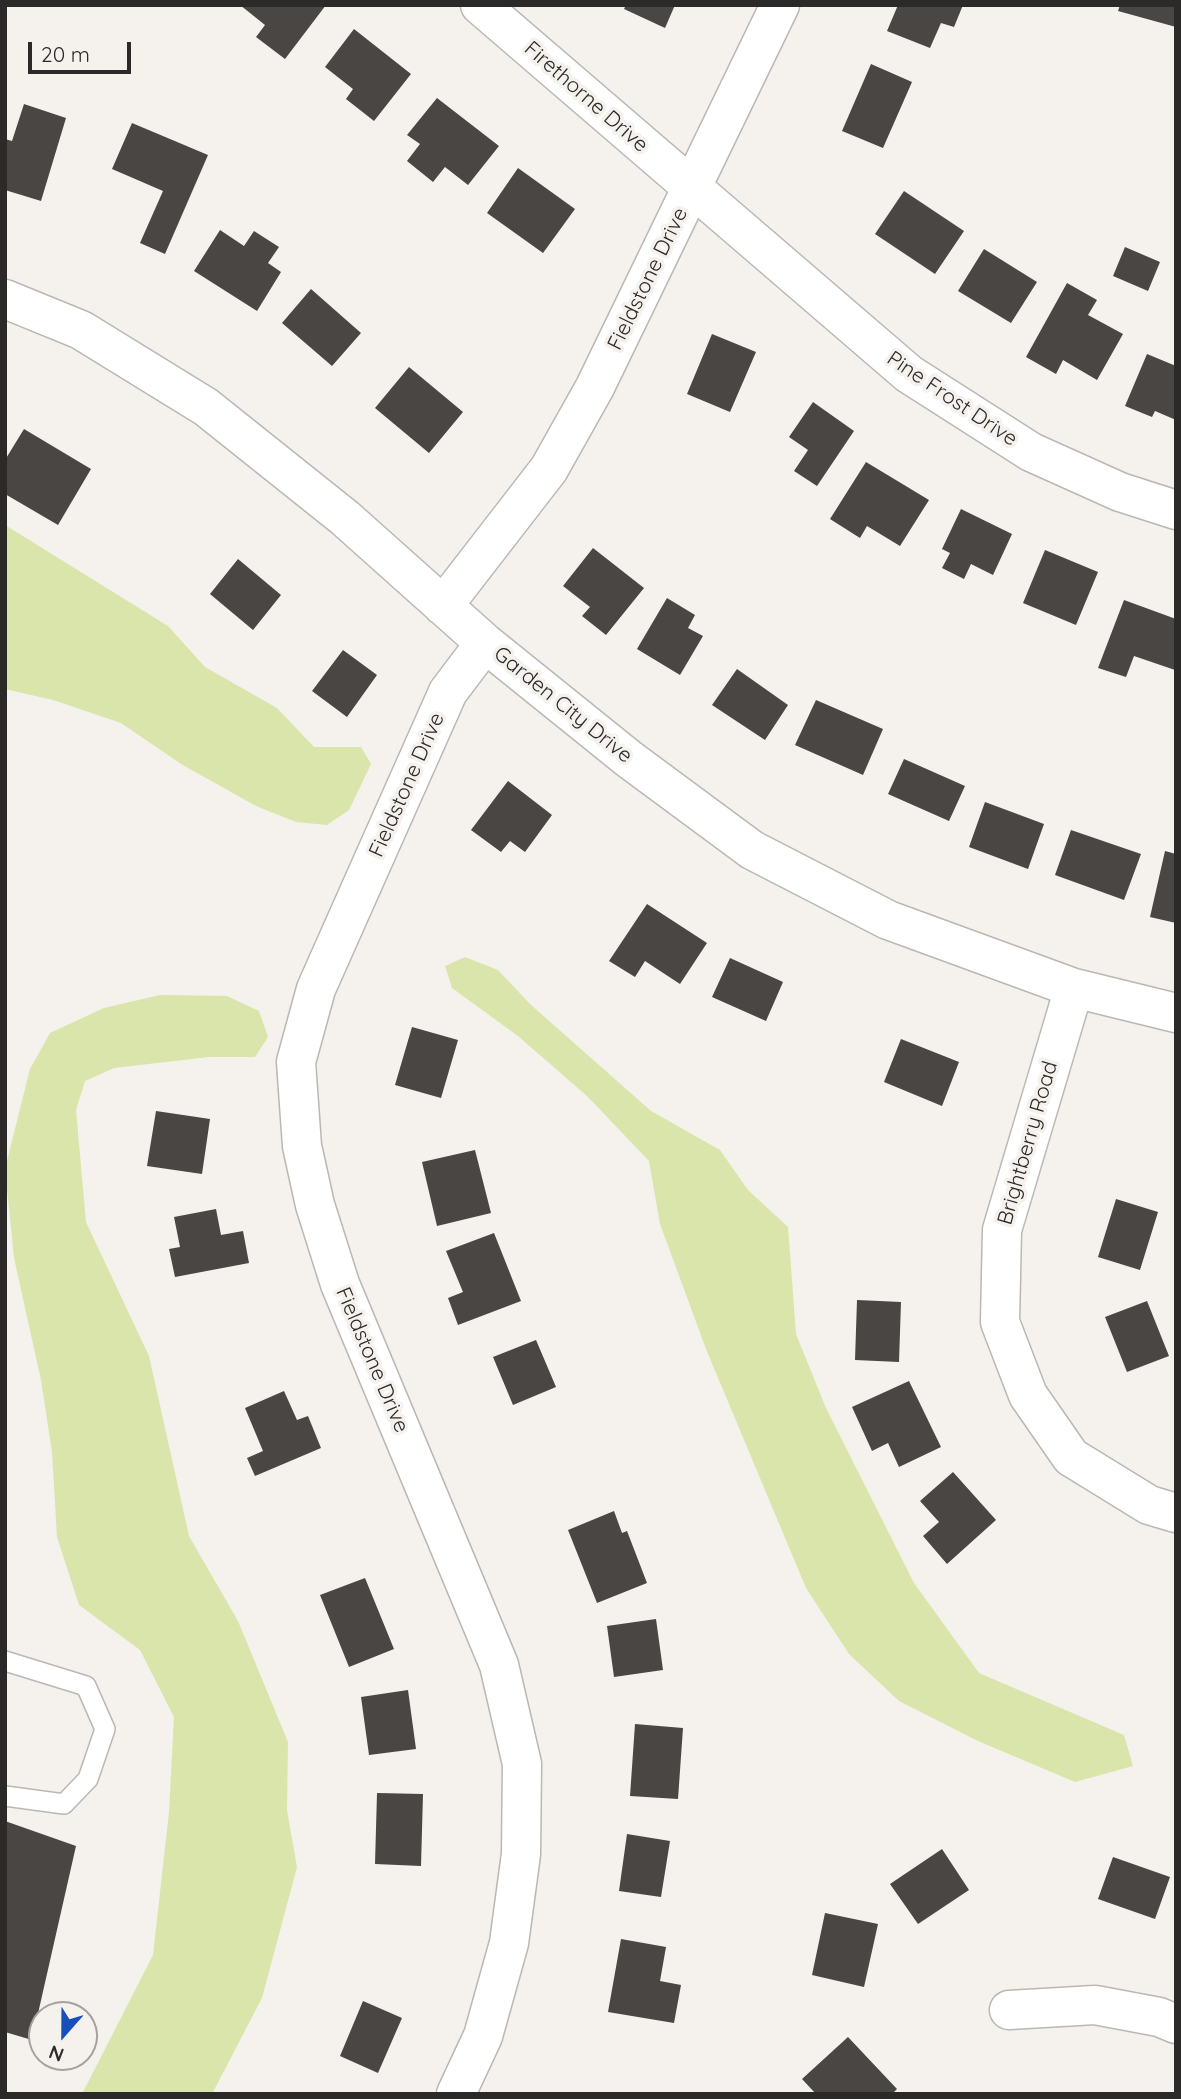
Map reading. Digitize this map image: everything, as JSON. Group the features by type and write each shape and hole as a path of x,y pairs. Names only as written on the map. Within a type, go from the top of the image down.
{"street":[{"name":"Firethorne Drive","path":"480,5 692,188"},
{"name":"Fieldstone Drive","path":"443,606 549,469 595,387 779,5"},
{"name":"Pine Frost Drive","path":"692,188 909,374 1031,452 1120,492 1176,510"},
{"name":"Garden City Drive","path":"5,299 81,330 206,407 345,518 485,643 629,759 752,850 888,920 1074,988 1176,1013"},
{"name":"Fieldstone Drive","path":"456,2094 484,2036 509,1944 522,1854 522,1764 499,1665 340,1284 315,1205 302,1146 296,1062 316,989 448,692 485,643"},
{"name":"Brightberry Road","path":"1074,988 1002,1230 1000,1322 1028,1395 1071,1457 1149,1505 1176,1513"},
{"path":"1009,2010 1095,2005 1159,2017 1176,2024"}],"lane":[{"path":"5,1661 86,1685 105,1729 88,1779 64,1804 5,1796"}],"green space":[{"path":"5,525 168,626 205,667 277,708 314,747 361,747 371,764 349,810 327,825 296,822 256,806 181,764 121,723 53,700 5,689"},
{"path":"465,957 498,970 530,1004 651,1111 720,1150 748,1190 788,1227 796,1334 826,1408 914,1583 979,1673 1124,1735 1133,1766 1075,1782 978,1741 899,1701 849,1654 806,1588 706,1349 660,1224 649,1161 587,1096 518,1036 452,988 445,966"},
{"path":"160,995 227,996 259,1011 268,1037 255,1057 209,1057 114,1068 85,1081 76,1110 86,1222 149,1356 189,1536 238,1621 288,1742 287,1810 297,1867 262,1998 212,2094 82,2094 94,2071 98,2071 98,2063 153,1955 169,1812 174,1717 140,1650 79,1605 57,1537 52,1452 41,1380 14,1258 5,1169 30,1069 50,1033 104,1008"}],"building":[{"path":"240,5 326,5 285,59 256,37 265,25"},
{"path":"626,5 675,5 665,28 624,9"},
{"path":"898,5 963,5 954,27 941,23 930,48 887,31"},
{"path":"1120,5 1176,5 1176,27 1118,11"},
{"path":"354,29 411,74 374,121 346,99 353,89 325,67"},
{"path":"871,64 912,82 883,148 842,131"},
{"path":"437,98 499,146 468,185 445,167 433,182 407,161 420,144 407,135"},
{"path":"24,104 66,118 41,201 5,190 5,139 12,141"},
{"path":"132,123 208,155 165,254 140,243 163,191 112,169"},
{"path":"518,168 575,209 543,253 487,213"},
{"path":"904,191 964,231 935,274 875,234"},
{"path":"220,230 244,246 254,231 279,247 268,263 281,272 257,311 194,271"},
{"path":"1125,247 1160,262 1148,291 1113,276"},
{"path":"984,249 1037,282 1011,323 958,291"},
{"path":"1067,283 1097,300 1088,315 1123,334 1097,380 1063,360 1056,374 1026,357"},
{"path":"311,289 361,333 332,366 282,323"},
{"path":"712,334 756,352 730,412 687,394"},
{"path":"1147,354 1176,366 1176,420 1155,411 1152,417 1125,406"},
{"path":"409,367 463,412 429,453 375,408"},
{"path":"813,402 854,431 817,486 794,471 808,450 789,437"},
{"path":"24,429 91,469 58,525 5,494 5,460"},
{"path":"866,462 929,500 900,546 867,526 860,538 830,519"},
{"path":"961,509 1012,534 993,575 971,564 964,579 942,568 950,553 942,549"},
{"path":"593,548 644,588 606,635 582,616 590,607 563,586"},
{"path":"1045,550 1098,572 1076,625 1023,603"},
{"path":"238,559 281,595 253,630 210,594"},
{"path":"667,598 695,615 688,628 703,636 680,675 637,649"},
{"path":"1124,600 1176,619 1175,670 1134,656 1126,677 1098,668"},
{"path":"343,650 377,675 347,717 312,691"},
{"path":"737,669 788,705 765,740 712,705"},
{"path":"816,700 883,729 863,775 795,745"},
{"path":"904,759 965,786 949,821 888,794"},
{"path":"508,781 552,815 525,852 510,841 501,852 471,830"},
{"path":"985,802 1044,824 1028,869 969,847"},
{"path":"1071,830 1141,854 1124,900 1055,875"},
{"path":"1165,851 1176,854 1176,923 1150,917"},
{"path":"647,904 707,943 680,984 645,961 635,977 609,961"},
{"path":"730,958 783,982 766,1021 712,997"},
{"path":"412,1027 458,1040 441,1098 395,1085"},
{"path":"901,1039 959,1062 942,1106 884,1082"},
{"path":"156,1111 210,1119 202,1174 147,1166"},
{"path":"475,1150 491,1213 437,1226 422,1162"},
{"path":"1116,1199 1158,1212 1140,1270 1098,1257"},
{"path":"216,1209 221,1235 243,1231 249,1263 175,1277 169,1249 180,1247 174,1217"},
{"path":"494,1233 521,1301 458,1325 448,1298 463,1292 446,1251"},
{"path":"857,1300 901,1302 899,1362 855,1360"},
{"path":"1147,1301 1169,1356 1127,1372 1105,1317"},
{"path":"536,1340 556,1387 513,1405 493,1357"},
{"path":"909,1381 941,1447 899,1467 888,1443 872,1451 852,1407"},
{"path":"284,1391 297,1420 308,1416 321,1448 255,1476 247,1458 263,1451 245,1408"},
{"path":"953,1472 996,1520 947,1564 923,1536 939,1522 920,1501"},
{"path":"614,1511 622,1533 627,1531 647,1583 597,1603 568,1530"},
{"path":"365,1578 394,1649 349,1667 320,1595"},
{"path":"656,1619 663,1670 614,1677 607,1626"},
{"path":"408,1690 416,1749 369,1755 361,1697"},
{"path":"635,1724 683,1728 678,1799 630,1796"},
{"path":"377,1793 423,1794 421,1866 375,1864"},
{"path":"5,1821 76,1846 41,2001 28,2001 28,2039 5,2032"},
{"path":"627,1834 670,1841 661,1897 619,1891"},
{"path":"942,1849 969,1890 918,1924 890,1884"},
{"path":"1113,1857 1170,1877 1155,1919 1098,1899"},
{"path":"825,1913 878,1924 864,1987 812,1975"},
{"path":"621,1939 666,1947 660,1981 681,1985 674,2023 608,2012"},
{"path":"363,2001 402,2018 378,2073 340,2056"},
{"path":"848,2037 897,2089 892,2094 816,2094 802,2079"}]}
